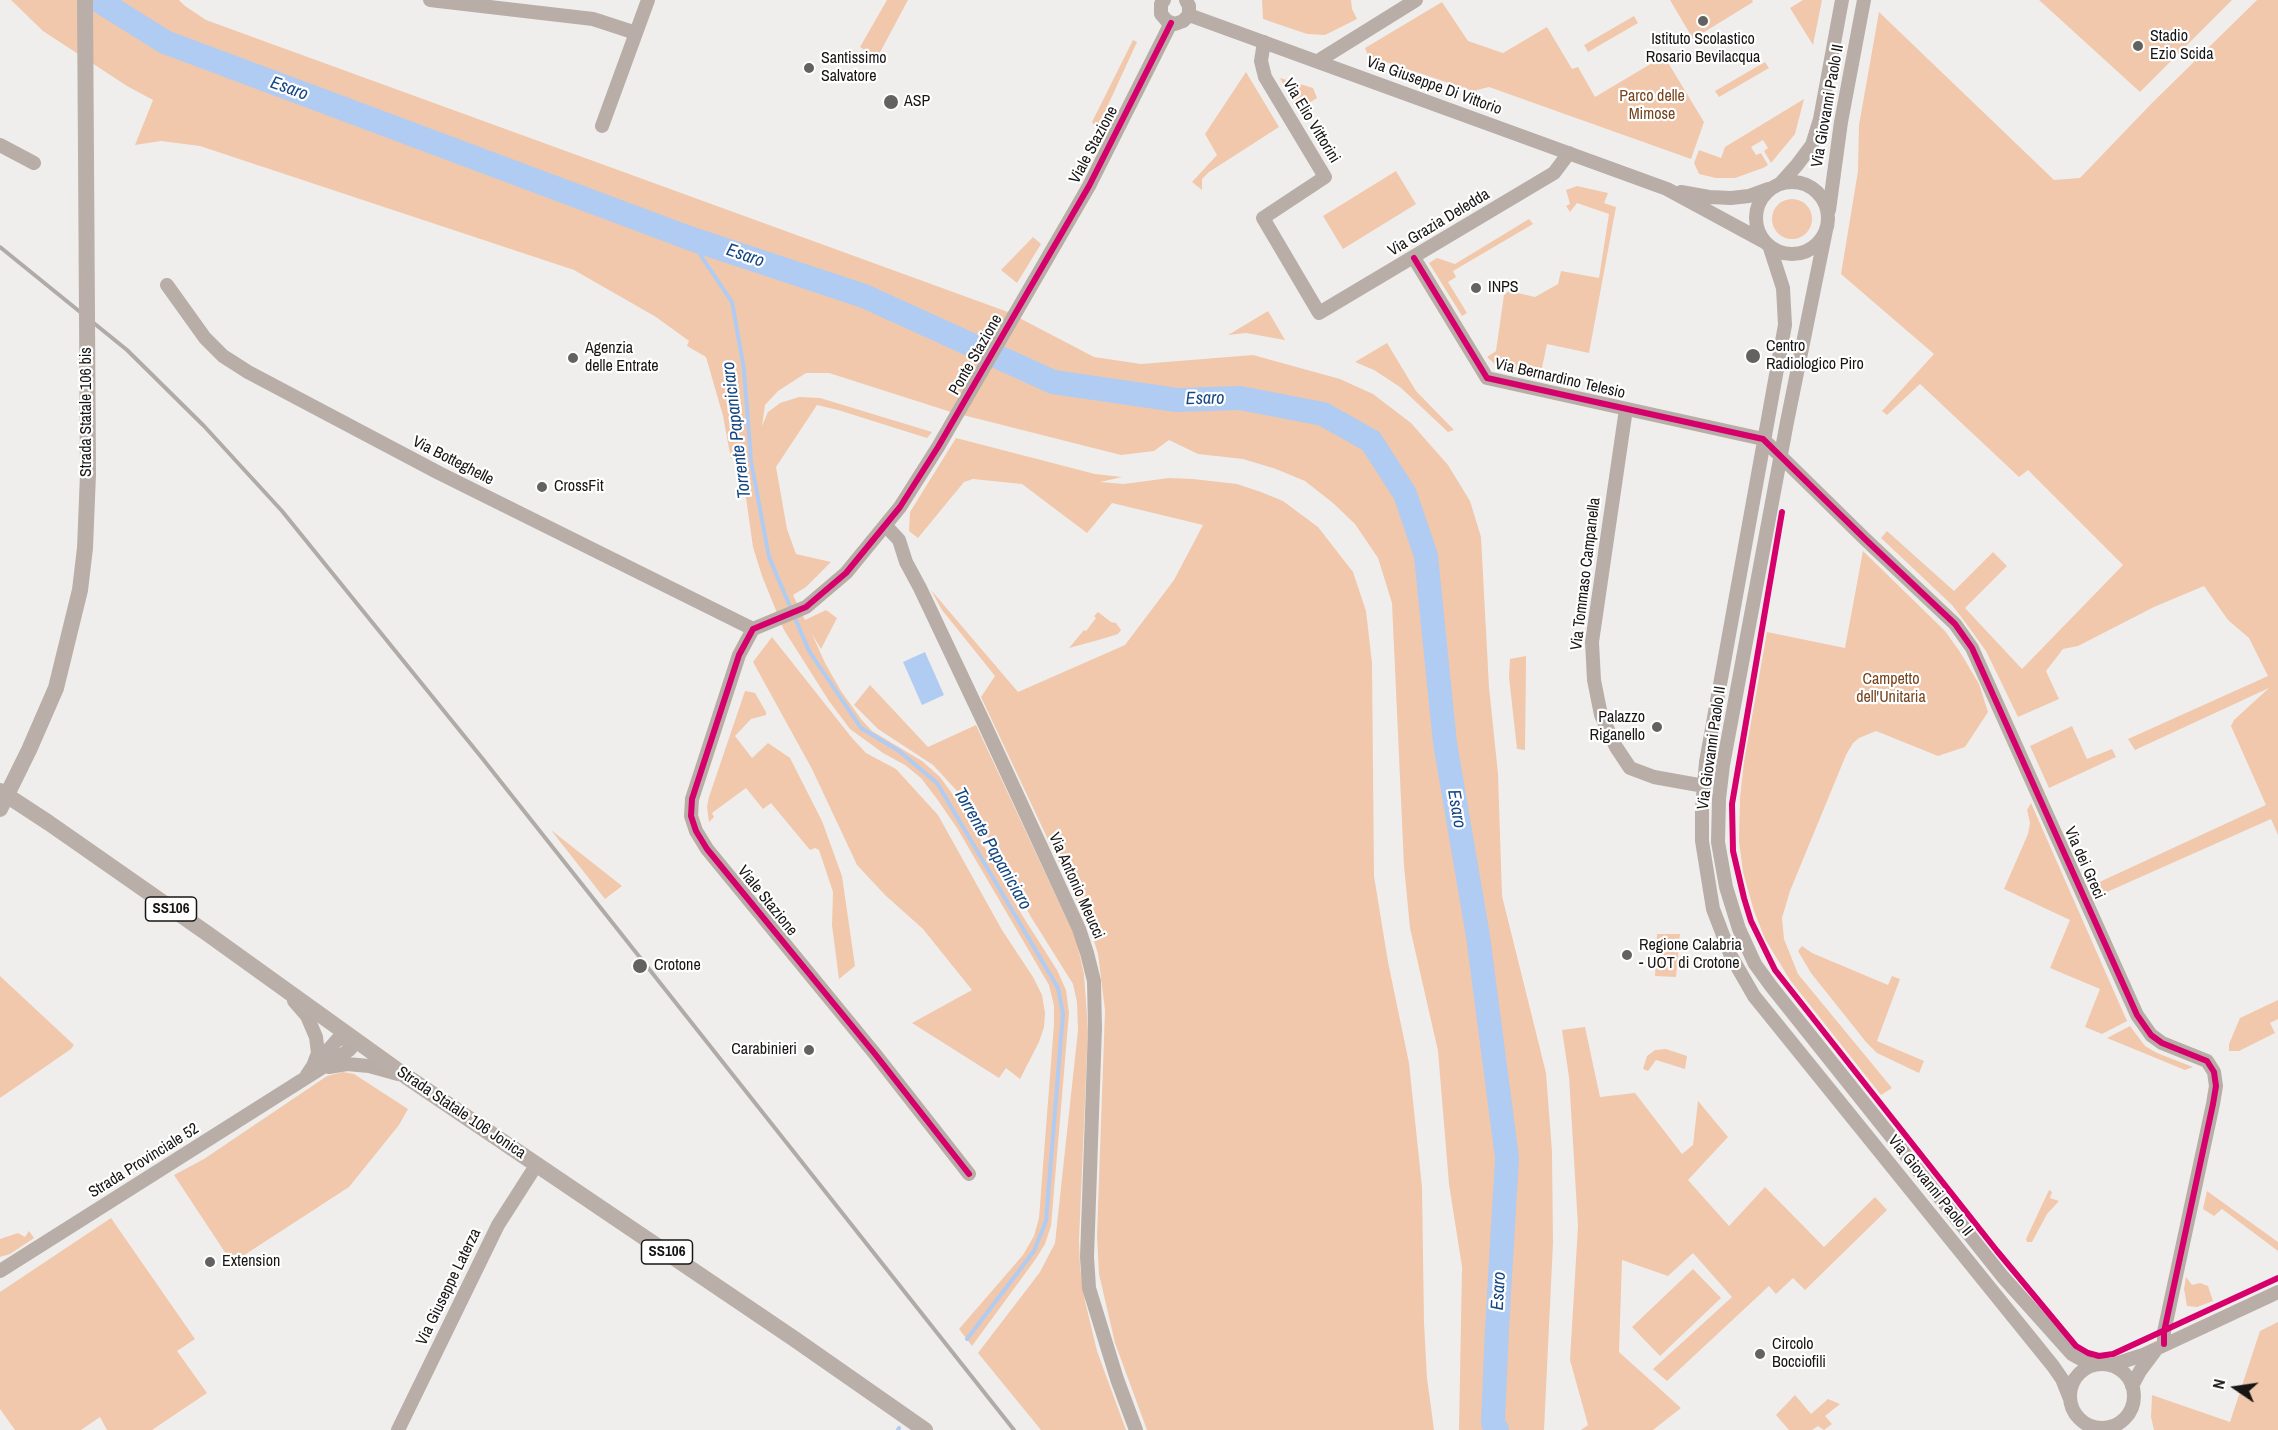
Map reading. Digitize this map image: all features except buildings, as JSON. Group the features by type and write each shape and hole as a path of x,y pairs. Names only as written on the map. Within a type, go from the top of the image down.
{"main road":[{"name":"Strada Statale 106 bis","path":"0,809 56,688 80,590 85,548 88,462 85,0"},
{"name":"Strada Statale 106 Jonica","path":"0,791 49,823 407,1077 925,1430"},
{"path":"0,799 49,823"}],"street":[{"path":"430,0 593,19 636,33"},
{"path":"602,126 648,0"},
{"path":"1158,1 1163,18 1171,23 1179,23 1189,15 1186,0"},
{"path":"1318,62 1416,0"},
{"name":"Via Giovanni Paolo II","path":"1776,186 1797,165 1812,145 1820,119 1842,0"},
{"name":"Via Giovanni Paolo II","path":"1864,0 1841,122 1827,224 1781,455 1719,799 1718,842 1726,887 1739,929 1755,964 2003,1278 2072,1354 2092,1365"},
{"name":"Via Giuseppe Di Vittorio","path":"1189,15 1668,189"},
{"name":"Viale Stazione","path":"1037,277 1116,136 1171,23"},
{"name":"Via Elio Vittorini","path":"1264,42 1261,61 1265,77 1325,177 1263,218 1319,313"},
{"path":"0,145 34,163"},
{"name":"Via Grazia Deledda","path":"1319,313 1554,173 1569,153"},
{"path":"1800,183 1809,186 1823,199 1827,224 1816,246 1798,254 1779,253 1668,189 1709,197 1731,198 1749,196 1776,186 1800,183"},
{"path":"1767,245 1756,223 1756,212 1761,199 1776,186"},
{"name":"Via Giovanni Paolo II","path":"1767,245 1783,288 1785,325 1706,762 1701,841 1713,909 1731,956 1754,996 2053,1366 2070,1399"},
{"name":"Via Bernardino Telesio","path":"1414,258 1487,378 1763,439"},
{"name":"Ponte Stazione","path":"886,526 938,447 1037,277"},
{"name":"Via Botteghelle","path":"167,285 205,338 223,356 248,372 439,473 753,628"},
{"name":"Via Tommaso Campanella","path":"1626,409 1592,642 1594,680 1601,715 1616,747 1630,768 1654,777 1704,786"},
{"name":"Via dei Greci","path":"1763,439 1848,524 1955,624 1972,648 1988,678 2137,1015 2151,1035 2162,1043 2197,1056 2212,1066 2216,1086 2213,1104 2164,1332 2164,1344"},
{"path":"753,628 806,607 846,573 886,526"},
{"name":"Via Antonio Meucci","path":"886,526 899,540 906,562 984,723 1079,929 1087,953 1094,981 1095,1028 1087,1257 1089,1288 1117,1379 1136,1430"},
{"name":"Viale Stazione","path":"753,628 739,655 692,799 691,816 696,831 707,849 875,1054 969,1174"},
{"path":"283,988 307,1016 316,1037 318,1053 305,1077"},
{"path":"305,1077 337,1040 353,1038"},
{"path":"305,1077 325,1068 347,1064 383,1069 407,1077"},
{"name":"Strada Provinciale 52","path":"0,1271 258,1110 305,1077"},
{"name":"Via Giuseppe Laterza","path":"399,1430 498,1225 537,1164"},
{"path":"2112,1365 2143,1355 2278,1292"},
{"path":"2132,1386 2152,1354 2164,1344"},
{"path":"2128,1415 2120,1422 2100,1429 2079,1419 2070,1399 2075,1378 2082,1370 2102,1363 2121,1370 2132,1386 2134,1396 2128,1415 2131,1430"}],"green space":[{"path":"11,0 179,0 206,20 1008,312 1094,357 1141,364 1253,355 1340,379 1373,394 1411,423 1448,465 1470,501 1481,537 1489,687 1498,774 1502,896 1546,1073 1552,1152 1553,1243 1544,1430 1459,1430 1462,1267 1449,1184 1438,1051 1410,928 1404,866 1392,603 1378,558 1355,524 1333,503 1305,481 1243,459 1198,454 1169,440 1154,451 1121,455 951,412 829,373 806,373 778,391 765,405 762,426 768,412 780,403 799,397 820,398 932,432 927,438 817,405 776,467 787,529 796,554 831,562 806,587 793,595 805,620 826,610 837,618 821,649 812,634 841,691 872,731 922,761 940,777 964,810 1022,915 1057,970 1066,990 1069,1013 1051,1226 1045,1244 1035,1260 972,1346 959,1329 1023,1255 1034,1236 1039,1218 1054,1024 1054,1006 1049,985 957,828 937,799 921,778 905,765 883,753 850,729 829,701 784,630 753,547 739,449 731,459 723,416 706,357 687,346 689,341 656,317 574,270 200,146 161,141 135,145 153,100 127,86 43,31"},
{"path":"887,0 908,0 877,58 860,47"},
{"path":"1262,0 1351,0 1357,19 1325,35 1307,34 1263,19"},
{"name":"Istituto Scolastico Rosario Bevilacqua","path":"1670,0 1752,0 1753,2 1693,39"},
{"path":"1803,0 1822,0 1813,45 1790,8"},
{"name":"Stadio Ezio Scida","path":"2039,0 2232,0 2140,92"},
{"path":"2257,0 2278,0 2278,835 2271,819 2098,896 2093,885 2266,805 2231,726 2234,720 2269,688 2135,750 2128,739 2268,676 2249,638 2228,620 2204,586 2154,607 2078,646 2063,649 2046,671 2059,699 2018,717 1986,651 1952,605 1881,538 1887,531 1954,591 1993,552 2007,566 1965,608 2022,669 2123,565 2028,470 2019,477 1920,384 1887,415 1882,411 1934,354 1841,274 1858,171 1859,125 1879,12 2054,180 2080,178 2151,104"},
{"name":"Parco delle Mimose","path":"1442,2 1468,41 1503,53 1547,27 1572,69 1578,67 1595,97 1664,56 1704,122 1691,159 1489,87 1473,91 1368,56 1365,48"},
{"path":"1634,16 1638,23 1588,52 1584,45"},
{"path":"1133,40 1137,42 1097,129 1092,122"},
{"path":"1765,62 1769,68 1719,97 1715,91"},
{"path":"1246,72 1279,127 1209,172 1202,179 1202,190 1192,182 1217,155 1205,134"},
{"path":"1280,78 1313,88 1317,98 1298,110"},
{"path":"1804,99 1795,134 1771,163 1764,151 1768,148 1763,140 1751,147 1756,155 1761,153 1768,165 1763,168 1735,178 1716,178 1699,174 1694,163 1699,150 1721,158 1725,147"},
{"path":"1396,171 1416,204 1343,249 1323,216"},
{"path":"1577,186 1608,193 1604,203 1616,207 1589,353 1547,344 1540,377 1498,367 1487,357 1496,351 1504,295 1509,291 1535,297 1558,284 1561,271 1599,278 1609,214 1577,203 1570,212 1566,206 1570,204 1566,190"},
{"path":"1792,199 1806,205 1812,219 1806,233 1792,239 1778,233 1772,219 1778,205"},
{"path":"1529,219 1533,224 1453,271 1456,277 1448,282 1467,313 1462,316 1429,263 1437,258 1455,264"},
{"path":"1033,237 1041,244 1017,283 1001,270"},
{"path":"1268,311 1285,340 1246,333 1228,335"},
{"path":"1387,343 1416,391 1454,430 1448,432 1400,387 1374,370 1355,362"},
{"path":"956,438 1095,474 1122,477 1100,482 1124,484 1169,478 1193,479 1237,484 1261,492 1283,501 1318,527 1353,572 1366,611 1372,663 1374,876 1388,962 1409,1063 1422,1187 1424,1323 1427,1378 1434,1430 1147,1430 1115,1343 1099,1274 1097,1236 1105,1010 1098,954 1091,931 981,697 995,676 942,610 931,590 1018,692 1125,645 1174,580 1203,525 1112,503 1087,533 1022,484 973,479 964,482 918,538 909,531 910,512"},
{"name":"Campetto dell'Unitaria","path":"1863,551 1945,631 1979,684 1988,712 1965,747 1938,756 1876,731 1853,743 1790,891 1782,918 1784,939 1798,974 1892,1088 1881,1095 1790,980 1765,939 1743,872 1739,841 1744,762 1767,632 1845,648"},
{"path":"1098,612 1116,623 1121,630 1118,634 1069,648 1084,630 1086,631"},
{"path":"772,637 852,738 866,753 896,769 938,815 1002,930 1033,977 1042,995 1045,1013 1044,1027 1020,1079 1006,1068 999,1078 912,1023 972,990 923,929 885,895 857,865 812,769 753,662"},
{"path":"1526,656 1525,750 1517,749 1509,677 1510,659"},
{"path":"870,685 928,747 976,725 1076,939 1084,974 1088,1030 1079,1240 1080,1268 1097,1351 1126,1430 1041,1430 978,1353 1040,1272 1055,1243 1078,1030 1077,1002 1073,984 1031,917 970,805 933,765 878,729 854,705"},
{"path":"745,691 755,693 766,715 751,719 735,736 752,758 768,743 790,758 822,821 842,876 855,966 839,979 832,925 833,892 819,850 815,848 810,850 771,803 763,809 746,788 712,813 714,817 709,822 707,807 709,797"},
{"path":"2072,726 2087,759 2112,749 2116,757 2049,788 2030,746"},
{"path":"2031,803 2127,1021 2102,1034 2085,1027 2100,989 2050,968 2070,920 2004,889 2028,834 2030,823 2027,810"},
{"path":"551,830 622,886 605,899"},
{"path":"1657,934 1680,934 1676,977 1655,976"},
{"path":"1802,946 1812,953 1888,985 1892,976 1900,979 1877,1041 1924,1061 1919,1073 1877,1053 1866,1042 1811,973 1798,951"},
{"path":"0,976 74,1045 0,1098"},
{"path":"2278,1000 2278,1019 2270,1023 2275,1033 2239,1051 2229,1051 2229,1044 2240,1018"},
{"path":"2130,1026 2145,1046 2193,1067 2185,1070 2107,1038"},
{"path":"1585,1027 1600,1097 1635,1093 1682,1154 1693,1145 1698,1101 1728,1137 1688,1180 1729,1226 1765,1187 1824,1247 1875,1197 1887,1210 1805,1290 1793,1278 1776,1294 1769,1286 1667,1381 1653,1369 1732,1297 1693,1253 1668,1276 1622,1260 1619,1352 1681,1408 1653,1430 1581,1430 1588,1425 1570,1360 1578,1226 1569,1077 1562,1030"},
{"path":"1666,1049 1687,1056 1685,1069 1656,1060 1648,1071 1643,1069 1647,1056 1655,1050"},
{"path":"343,1072 354,1074 408,1109 399,1125 349,1187 232,1263 174,1175 204,1159 327,1076"},
{"path":"2049,1190 2052,1192 2050,1198 2059,1201 2047,1214 2032,1242 2027,1242 2026,1239"},
{"path":"2207,1191 2278,1242 2278,1251 2222,1209 2214,1216 2203,1209"},
{"path":"111,1218 195,1339 177,1351 207,1393 152,1430 107,1430 100,1417 81,1430 15,1430 0,1409 0,1292"},
{"path":"29,1231 34,1238 10,1254 0,1257 0,1239 18,1233 25,1237"},
{"path":"1693,1269 1721,1298 1660,1356 1632,1327"},
{"path":"2186,1277 2192,1285 2200,1283 2208,1286 2213,1301 2197,1307 2187,1306 2184,1289"},
{"path":"2278,1322 2278,1430 2154,1430 2151,1417 2152,1395 2230,1422 2260,1331"},
{"path":"1795,1395 1811,1414 1828,1399 1840,1404 1825,1416 1832,1424 1824,1430 1818,1426 1812,1430 1789,1430 1776,1415"}],"water":[{"path":"925,652 944,695 922,705 903,662"}],"waterway":[{"name":"Esaro","path":"98,0 165,42 689,238 864,296 1053,382 1177,400 1240,398 1323,414 1371,441 1405,494 1426,556 1445,743 1478,936 1507,1158 1493,1423 1497,1430"},
{"name":"Torrente Papaniciaro","path":"689,238 732,302 744,369 751,461 769,557 809,651 861,728 899,751 937,783 1058,988 1063,1014 1046,1221 1034,1251 967,1339"}],"railway":[{"path":"0,247 127,350 204,426 282,511 482,758 1014,1430"}],"cycle path":[{"path":"969,1174 875,1054 707,849 696,831 691,816 692,799 739,655 753,629 806,607 846,573 900,507 938,447 1089,186 1171,23"},
{"path":"1414,258 1487,378 1763,439 1955,624 1972,648 2137,1015 2151,1035 2162,1043 2207,1061 2214,1072 2216,1086 2213,1104 2164,1332 2164,1344"},
{"path":"1782,512 1732,804 1733,851 1744,898 1751,921 1775,970 1997,1251 2076,1346 2099,1356 2113,1354 2278,1278"}],"place":[{"name":"Istituto Scolastico Rosario Bevilacqua","path":"1703,21"},
{"name":"Stadio Ezio Scida","path":"2138,46"},
{"name":"Santissimo Salvatore","path":"809,68"},
{"name":"ASP","path":"891,102"},
{"name":"INPS","path":"1476,288"},
{"name":"Centro Radiologico Piro","path":"1753,356"},
{"name":"Agenzia delle Entrate","path":"573,358"},
{"name":"CrossFit","path":"542,487"},
{"name":"Palazzo Riganello","path":"1657,727"},
{"name":"Regione Calabria - UOT di Crotone","path":"1627,955"},
{"name":"Crotone","path":"640,966"},
{"name":"Carabinieri","path":"809,1050"},
{"name":"Extension","path":"210,1262"},
{"name":"Circolo Bocciofili","path":"1760,1354"}]}
